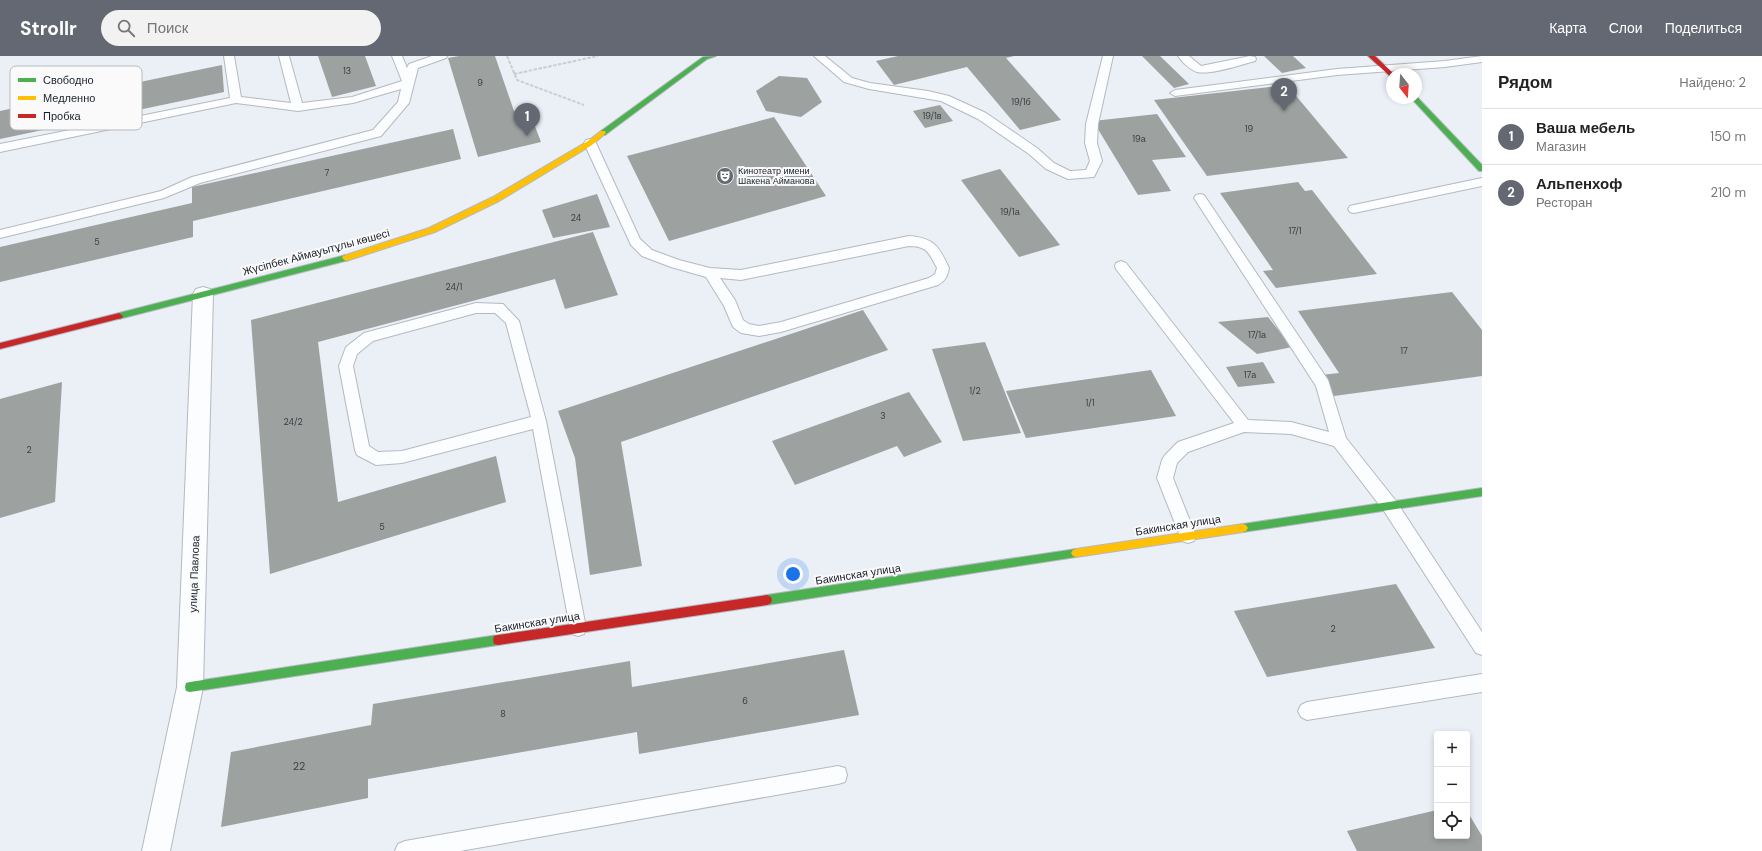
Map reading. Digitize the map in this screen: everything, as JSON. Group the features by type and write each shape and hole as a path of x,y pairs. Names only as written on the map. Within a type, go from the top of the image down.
{"street":[{"path":"1371,56 1386,70"},
{"name":"Жүсіпбек Аймауытұлы көшесі","path":"0,346 360,254 432,230 496,199 590,143 707,57"},
{"path":"1420,104 1482,169"},
{"name":"улица Павлова","path":"156,851 190,687 203,294"},
{"name":"Бакинская улица","path":"190,687 1482,492"}],"lane":[{"path":"229,56 236,100"},
{"path":"284,56 298,107"},
{"path":"397,56 408,83"},
{"path":"0,234 164,194 196,180 377,133 403,103 412,66 442,56"},
{"path":"819,56 848,80 869,86 945,98 982,116 1033,151 1050,166 1068,176 1090,174 1096,161 1091,143 1092,124 1108,56"},
{"path":"1184,56 1198,69 1207,69 1251,59"},
{"path":"1416,68 1482,59"},
{"path":"1175,93 1337,72 1386,72"},
{"path":"142,119 236,100 298,107 353,100 408,83"},
{"path":"0,148 88,130"},
{"path":"590,143 635,242 647,253 676,264 710,273 741,275 909,241 921,241 930,246 943,268 941,276 932,282 782,326 759,331 746,329 738,323 730,304 710,273"},
{"path":"1354,209 1482,182"},
{"path":"1200,198 1323,384 1339,441 1390,506 1482,647"},
{"path":"1121,266 1244,426"},
{"path":"539,421 402,457 376,459 362,450 346,366 351,351 369,337 476,308 498,308 512,321 539,421 578,628"},
{"path":"1188,536 1165,478 1170,460 1183,447 1244,426 1291,428 1339,441"},
{"path":"1307,711 1482,683"},
{"path":"405,851 838,775"}],"path":[{"path":"507,56 517,80 584,105"},
{"path":"514,74 598,56"}],"building":[{"path":"318,56 365,56 376,86 332,97"},
{"path":"459,56 495,56 514,111 528,108 541,142 478,157 448,58"},
{"path":"898,56 1014,56 1006,58 1061,120 1020,130 967,67 894,85 876,61"},
{"path":"1142,56 1160,56 1189,84 1174,88"},
{"path":"1264,56 1293,56 1306,68 1282,73"},
{"path":"222,65 224,92 142,109 142,82"},
{"path":"779,76 807,78 822,102 801,117 766,111 756,91"},
{"path":"1287,85 1348,158 1207,176 1154,100"},
{"path":"940,105 953,121 925,128 913,111"},
{"path":"10,109 10,130 43,130 0,139 0,111"},
{"path":"1157,114 1186,157 1152,160 1171,191 1138,195 1093,121"},
{"name":"Кинотеатр имени Шакена Айманова","path":"774,117 826,196 669,241 627,156"},
{"path":"453,129 461,159 193,221 193,237 0,282 0,247 192,203 192,187"},
{"path":"1000,169 1060,245 1019,257 961,180"},
{"path":"1298,182 1305,191 1312,190 1377,274 1276,288 1263,271 1273,270 1220,193"},
{"path":"597,194 610,227 553,238 542,210"},
{"path":"593,232 618,295 565,309 555,279 318,342 338,502 496,456 506,502 270,574 251,320"},
{"path":"1452,292 1482,330 1482,376 1334,396 1321,375 1339,373 1298,311"},
{"path":"863,310 888,350 621,442 642,566 590,575 575,458 558,411"},
{"path":"1268,317 1292,347 1257,354 1218,322"},
{"path":"985,342 1021,433 963,441 932,349"},
{"path":"1263,362 1275,383 1238,387 1226,367"},
{"path":"1151,370 1176,416 1026,438 1006,391"},
{"path":"62,382 55,502 0,518 0,399"},
{"path":"909,392 942,442 904,457 897,446 795,485 772,441"},
{"path":"1396,584 1435,648 1267,677 1234,611"},
{"path":"844,650 859,715 639,754 637,732 368,779 368,798 221,827 231,752 371,725 373,704 630,661 632,687"},
{"path":"1434,811 1434,839 1470,839 1470,816 1482,836 1482,851 1357,851 1347,831"}],"traffic: fast":[{"path":"603,133 705,58 713,56"},
{"path":"1420,104 1482,169"},
{"path":"119,316 346,258"},
{"path":"1243,528 1482,492"},
{"path":"767,600 1076,553"},
{"path":"190,687 498,640"}],"traffic: slow":[{"path":"346,258 432,230 496,199 590,143 603,133"},
{"path":"1076,553 1243,528"}],"traffic: jam":[{"path":"1371,56 1386,70"},
{"path":"0,346 119,316"},
{"path":"498,640 767,600"}],"place":[{"name":"Альпенхоф","path":"1284,111"},
{"name":"Ваша мебель","path":"527,136"},
{"name":"Кинотеатр имени Шакена Айманова","path":"725,176"}]}
